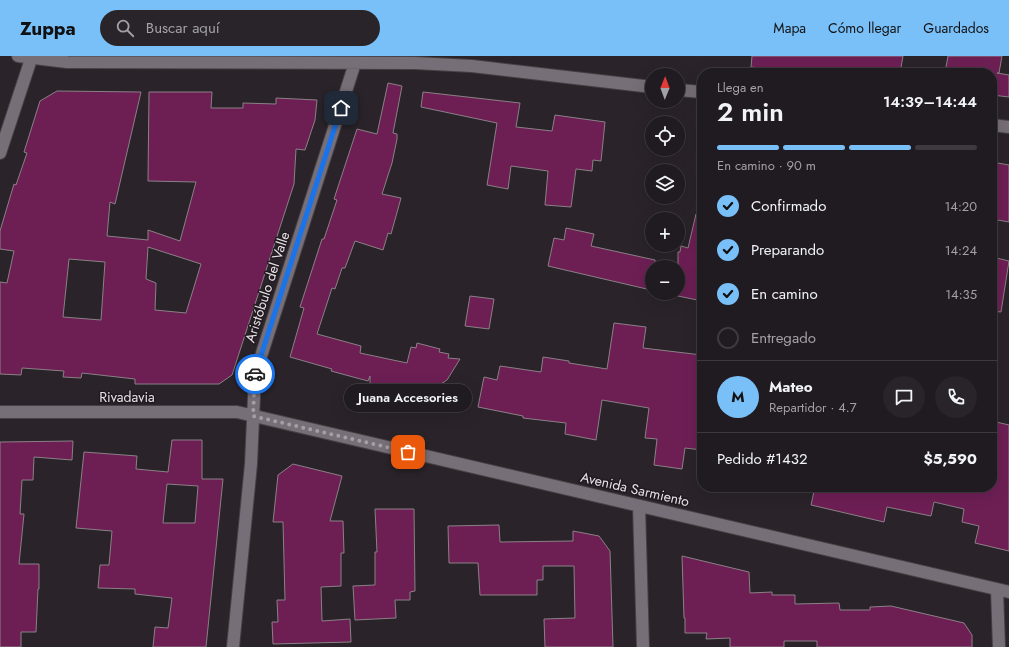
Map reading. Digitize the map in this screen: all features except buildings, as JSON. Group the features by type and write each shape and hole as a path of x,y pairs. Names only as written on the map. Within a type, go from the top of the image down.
{"street":[{"path":"18,56 67,62 415,63 472,66 645,86"},
{"path":"0,153 31,57"},
{"name":"Aristóbulo del Valle","path":"233,647 251,464 255,375 356,63"},
{"path":"685,91 697,92"},
{"path":"997,126 1009,127"},
{"name":"Rivadavia","path":"0,412 237,412 253,416"},
{"name":"Avenida Sarmiento","path":"253,416 1003,591"},
{"path":"639,506 643,647"},
{"path":"999,647 1003,591"}],"way so far":[{"path":"255,374 253,416 408,452"}],"place":[{"name":"Juana Accesories","path":"408,452"}],"route":[{"path":"255,374 341,108"}]}
